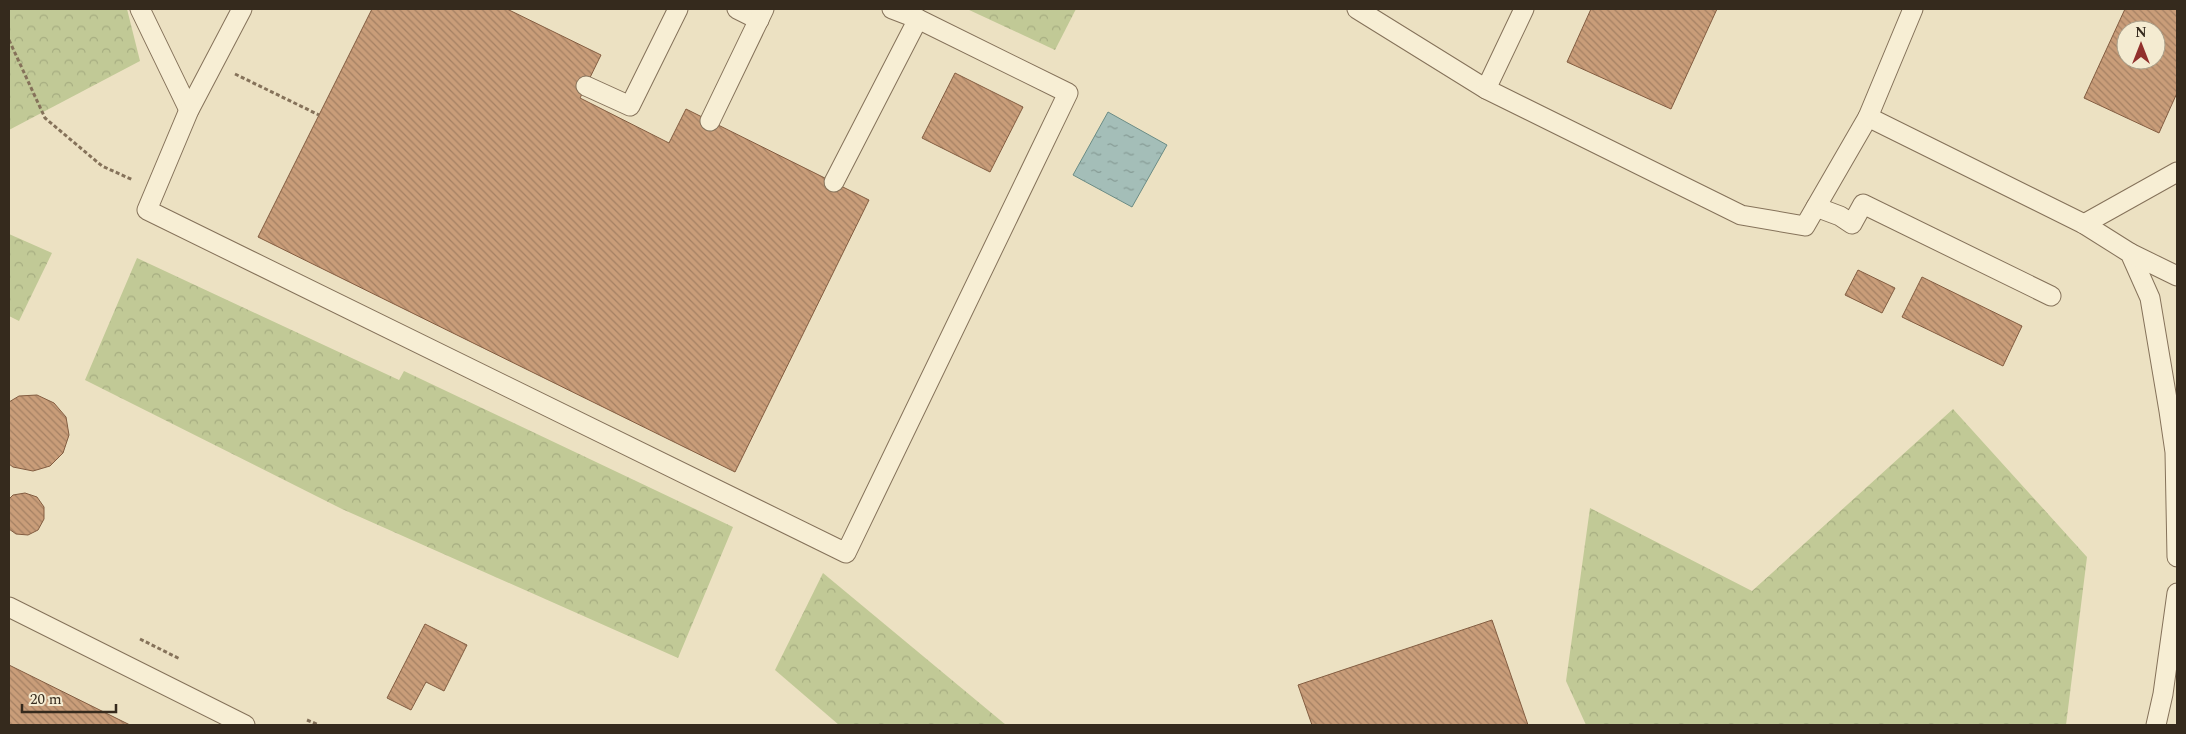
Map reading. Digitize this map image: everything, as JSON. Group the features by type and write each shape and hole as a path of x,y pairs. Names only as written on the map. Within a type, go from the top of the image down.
{"lane":[{"path":"140,9 190,110"},
{"path":"242,9 190,110 147,210 846,553 1068,93 918,18 892,9"},
{"path":"586,86 630,106 678,9"},
{"path":"710,121 762,14 737,9"},
{"path":"1357,9 1486,89 1741,215 1805,226 1868,117 1913,9"},
{"path":"1486,89 1524,9"},
{"path":"834,182 918,18"},
{"path":"1868,117 2084,224 2130,253 2177,276"},
{"path":"2084,224 2177,172"},
{"path":"1816,207 1840,216 1852,224 1864,204 2051,296"},
{"path":"2130,253 2150,298 2170,411 2175,452 2177,557"},
{"path":"2156,725 2177,594"},
{"path":"9,608 245,725"}],"path":[{"path":"9,40 45,118 102,166 155,191"},
{"path":"214,63 319,115"},
{"path":"140,639 180,658"},
{"path":"307,720 319,725"}],"green space":[{"path":"9,9 127,9 140,61 9,130"},
{"path":"967,9 1076,9 1055,50"},
{"path":"9,234 52,253 19,321 9,316"},
{"path":"137,258 399,380 404,371 733,527 678,658 342,509 85,380"},
{"path":"1953,409 2087,557 2066,725 1586,725 1566,681 1590,508 1752,591"},
{"path":"823,573 1006,725 839,725 775,670"}],"water":[{"path":"1108,112 1167,145 1132,207 1073,175"}],"building":[{"path":"372,9 507,9 601,55 580,98 669,143 686,109 869,200 735,472 258,237"},
{"path":"1591,9 1717,9 1671,109 1567,62"},
{"path":"2125,9 2177,9 2177,93 2159,133 2084,98 2116,29 2116,70 2166,70 2166,20 2120,20"},
{"path":"955,73 1023,107 990,172 922,138"},
{"path":"1858,270 1895,288 1882,313 1845,295"},
{"path":"1922,277 2022,326 2003,366 1902,317"},
{"path":"37,395 54,403 66,417 69,435 63,453 50,466 33,471 13,467 9,464 9,402 19,396"},
{"path":"25,493 37,497 44,507 44,519 38,530 28,535 16,534 9,529 9,499 13,495"},
{"path":"1492,620 1528,725 1312,725 1298,685"},
{"path":"425,624 467,645 444,691 426,682 411,710 387,698"},
{"path":"9,665 130,725 9,725"}]}
